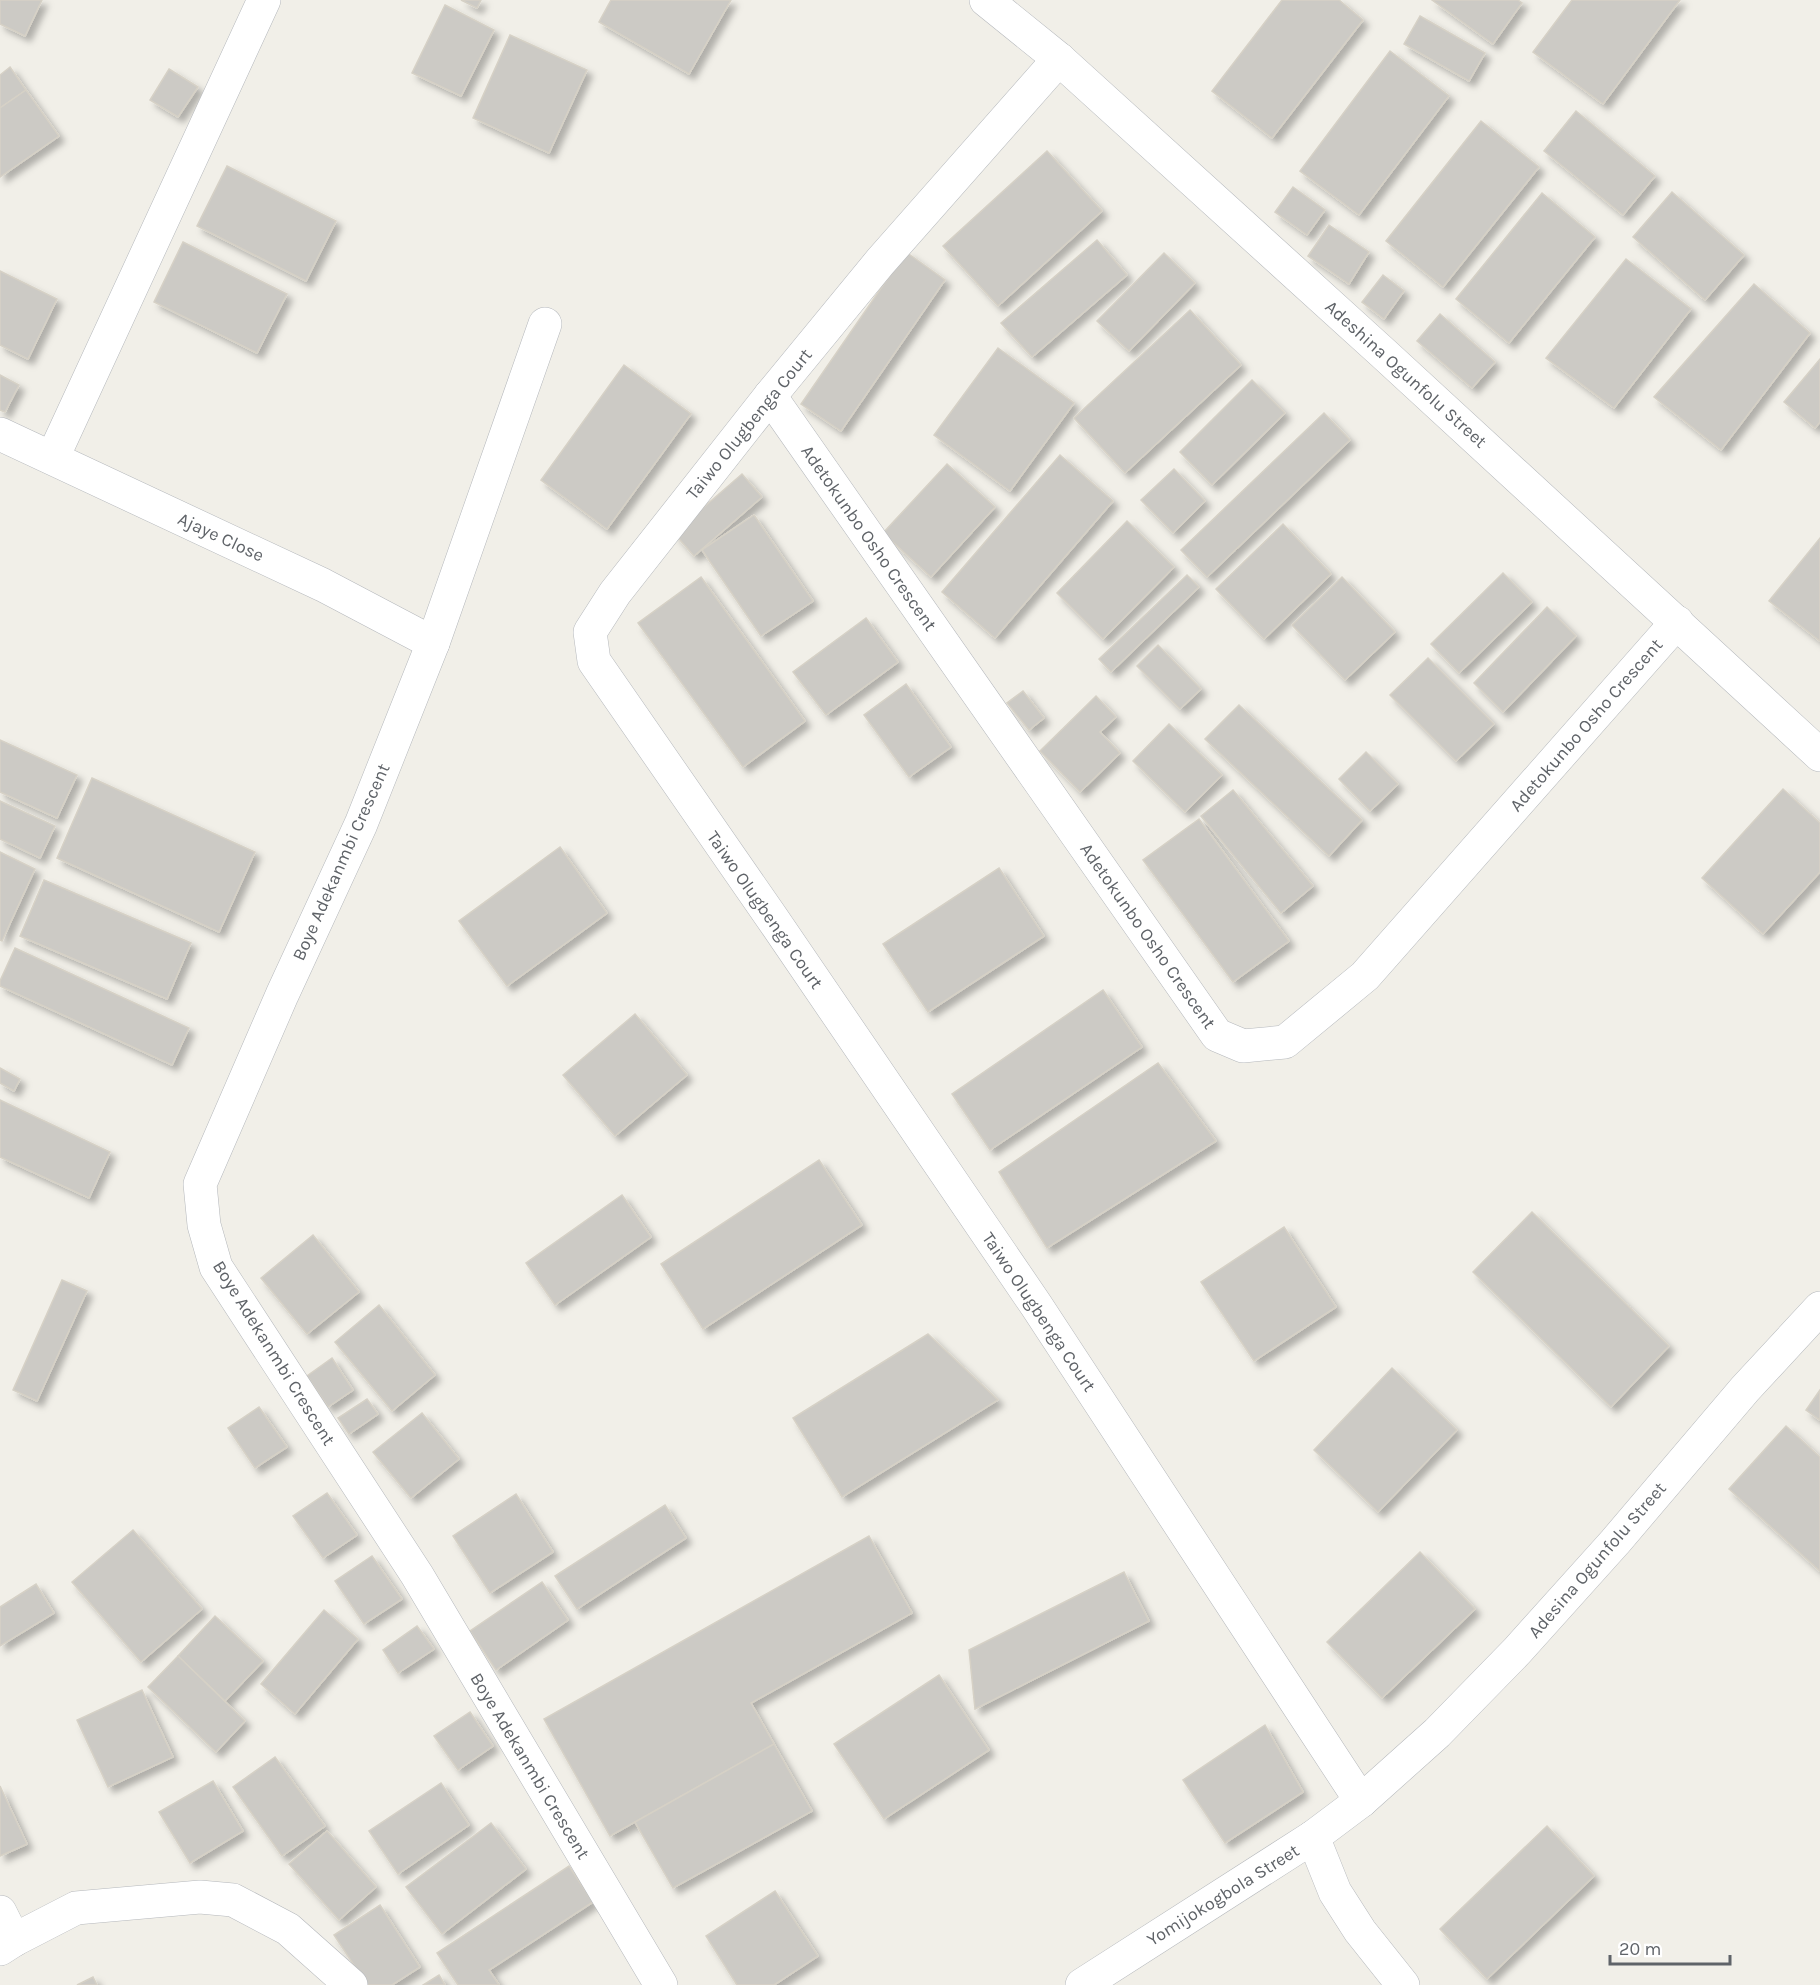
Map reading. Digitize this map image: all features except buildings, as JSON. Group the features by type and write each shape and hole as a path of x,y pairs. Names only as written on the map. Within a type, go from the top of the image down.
{"street":[{"path":"52,457 264,0"},
{"name":"Adeshina Ogunfolu Street","path":"986,0 1059,59 1820,754"},
{"name":"Taiwo Olugbenga Court","path":"1059,59 880,262 770,396 615,593 590,633 594,661 1036,1305 1361,1801"},
{"name":"Boye Adekanmbi Crescent","path":"544,324 433,643 361,824 282,995 200,1184 204,1225 216,1267 417,1575 661,1985"},
{"name":"Adetokunbo Osho Crescent","path":"770,396 1217,1035 1243,1046 1285,1042 1365,976 1677,622"},
{"name":"Ajaye Close","path":"2,440 52,457 322,585 433,643"},
{"name":"Adesina Ogunfolu Street","path":"1361,1801 1437,1733 1517,1651 1615,1542 1744,1389 1820,1308"},
{"name":"Yomijokogbola Street","path":"1082,1985 1313,1837 1361,1801"},
{"path":"1313,1837 1335,1892 1360,1931 1403,1985"},
{"path":"5,1934 76,1908 201,1897 233,1900 288,1929 351,1985"}]}
